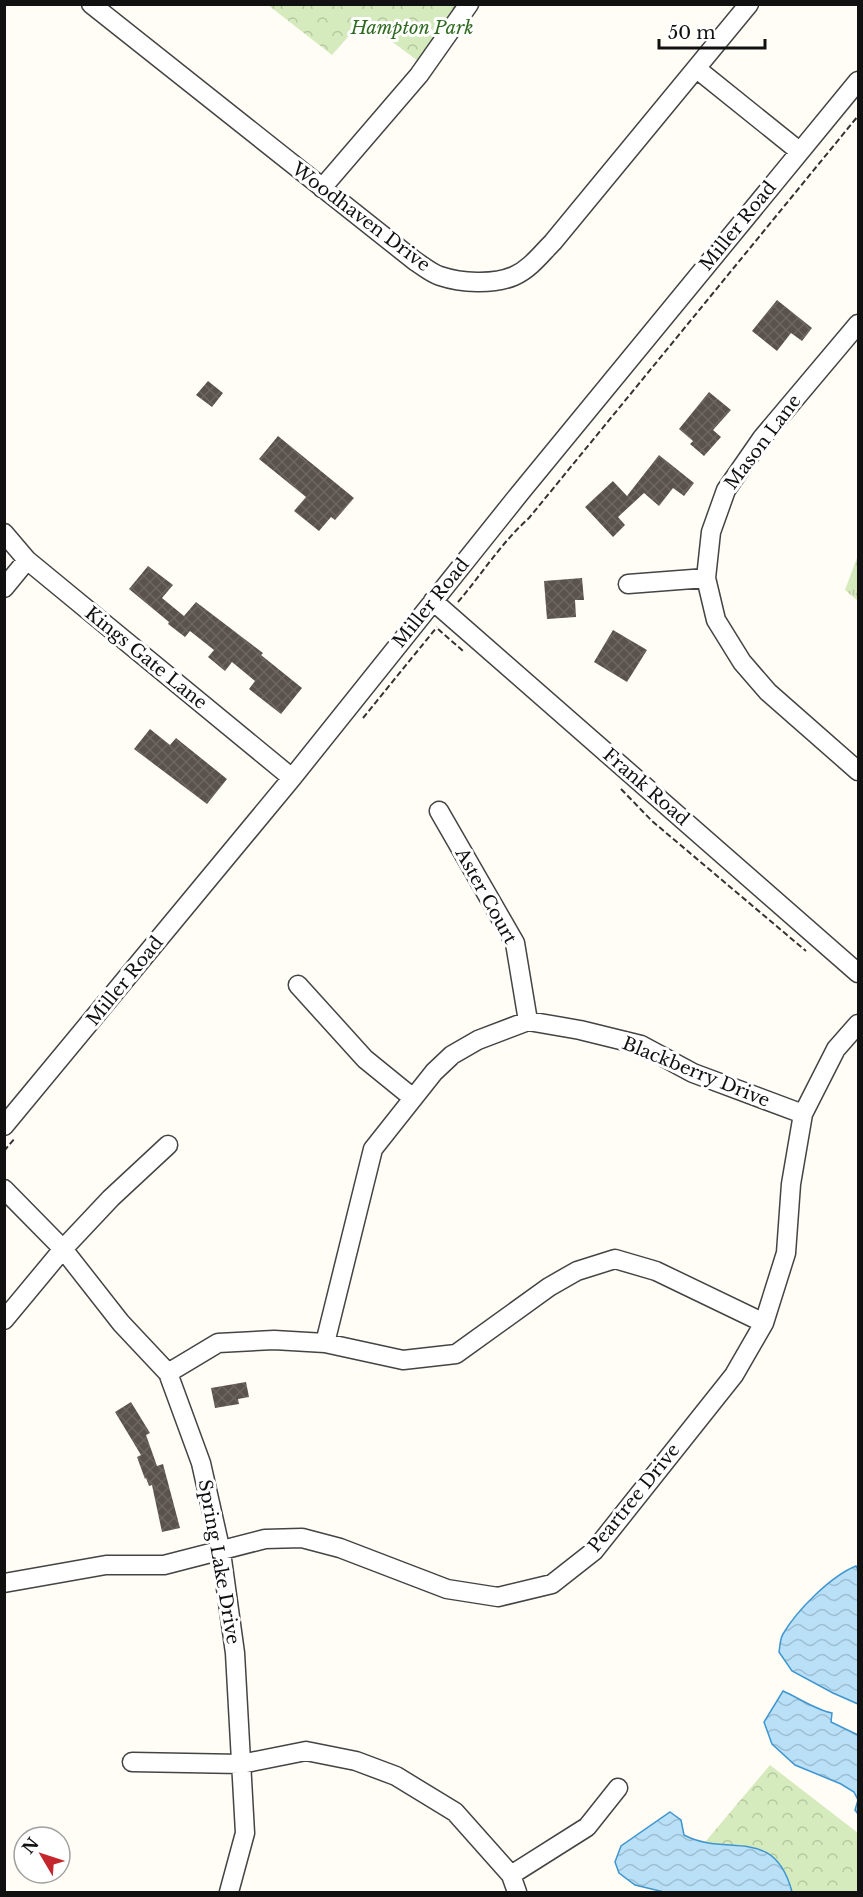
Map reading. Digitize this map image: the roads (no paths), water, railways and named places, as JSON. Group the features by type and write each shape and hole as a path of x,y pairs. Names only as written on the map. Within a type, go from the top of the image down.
{"street":[{"name":"Woodhaven Drive","path":"91,4 415,261 439,276 467,281 489,281 513,276 532,263 553,242 749,4"},
{"path":"322,188 419,75 469,4"},
{"path":"697,69 799,151"},
{"name":"Miller Road","path":"12,1130 434,601 858,81"},
{"name":"Mason Lane","path":"858,324 762,438 726,490 711,531 706,578 716,620 742,662 768,692 858,771"},
{"name":"Kings Gate Lane","path":"4,533 27,560 292,778"},
{"path":"4,588 27,560"},
{"path":"628,584 706,578"},
{"name":"Frank Road","path":"434,601 442,621 858,973"},
{"name":"Aster Court","path":"439,811 515,943 528,1021"},
{"path":"298,985 365,1059 413,1098"},
{"path":"325,1343 373,1149 434,1072 452,1055 478,1040 528,1021"},
{"name":"Blackberry Drive","path":"528,1021 580,1030 641,1045 693,1073 803,1114"},
{"name":"Peartree Drive","path":"4,1583 106,1565 164,1565 265,1539 302,1538 340,1548 447,1589 498,1597 552,1584 594,1551 734,1375 764,1323 786,1253 791,1184 803,1114 836,1048 858,1024"},
{"path":"4,1320 63,1249 111,1198 168,1145"},
{"name":"Spring Lake Drive","path":"4,1189 63,1249 121,1323 168,1373 201,1463 221,1552 235,1653 245,1833 229,1893"},
{"path":"168,1373 218,1343 274,1340 325,1343 403,1360 456,1354 549,1287 577,1271 615,1260 656,1271 764,1323"},
{"path":"132,1762 241,1764 306,1751 356,1761 396,1776 455,1812 511,1875 517,1893"},
{"path":"511,1875 587,1827 618,1788"}],"water":[{"path":"856,1566 858,1570 858,1704 792,1671 779,1652 783,1634 806,1605 836,1577"},
{"path":"783,1691 814,1707 832,1713 831,1722 858,1735 858,1800 854,1792 841,1784 795,1765 772,1744 764,1722"},
{"path":"670,1812 681,1820 684,1835 700,1841 761,1850 774,1858 784,1871 792,1892 664,1892 635,1885 619,1873 615,1862 621,1846"}],"park label":[{"name":"Hampton Park","path":"412,28"}]}
